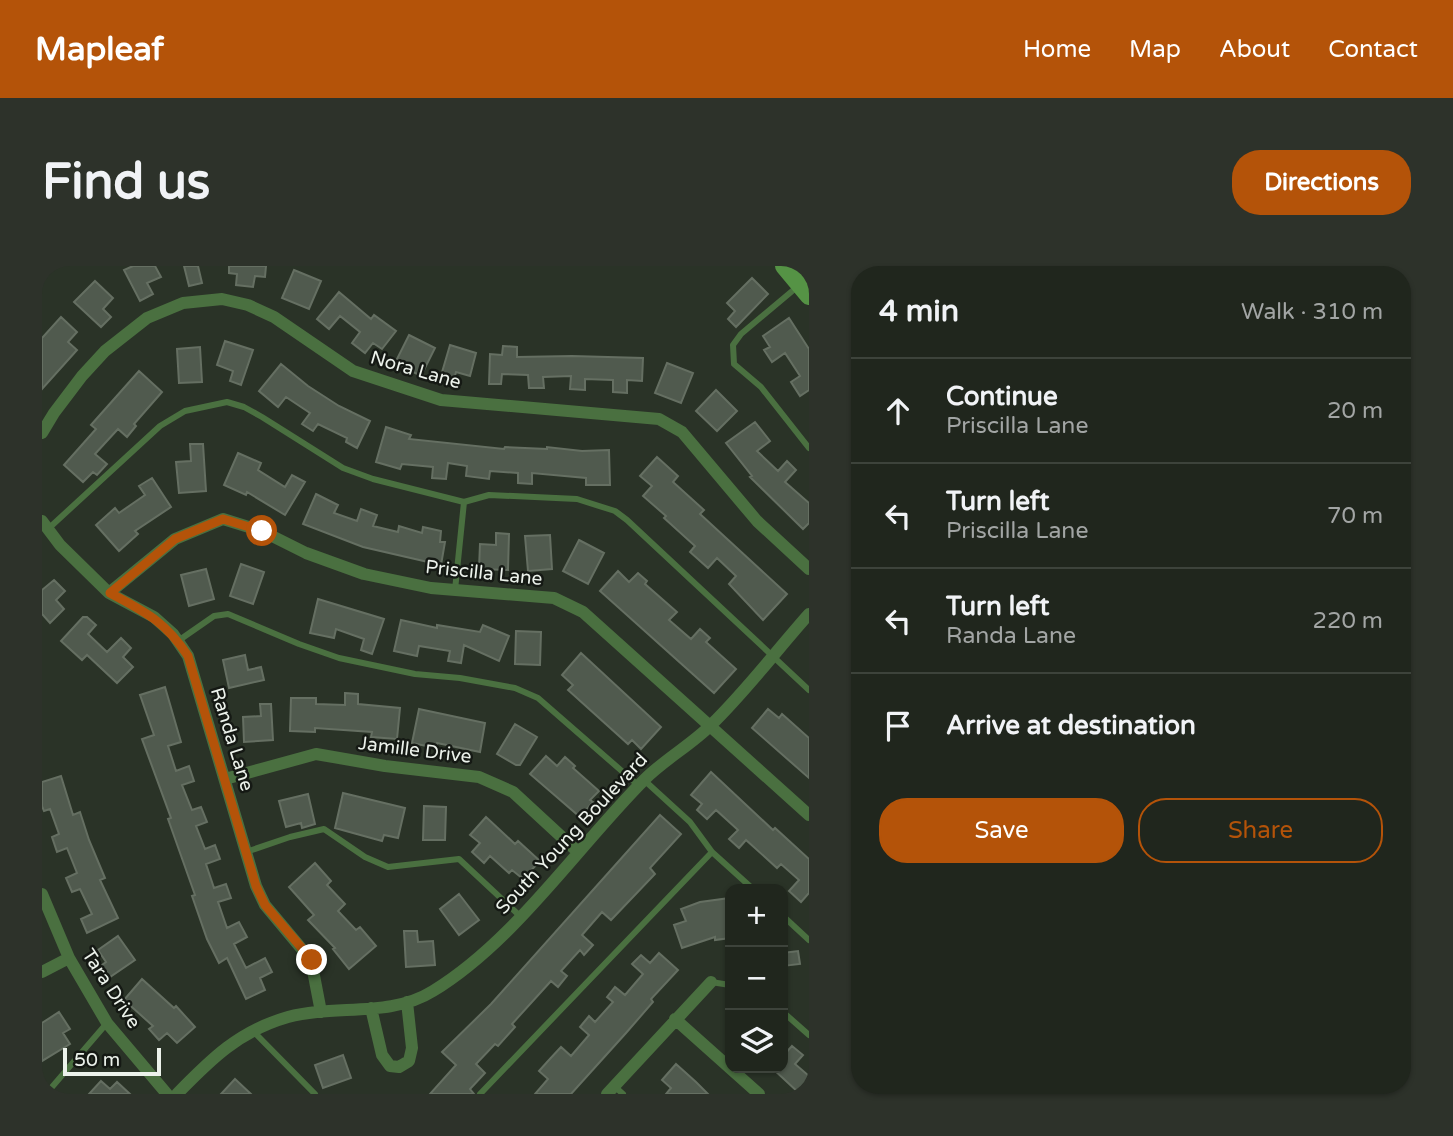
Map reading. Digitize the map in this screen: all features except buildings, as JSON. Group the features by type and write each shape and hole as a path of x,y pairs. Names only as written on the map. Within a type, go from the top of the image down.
{"street":[{"path":"784,266 805,290"},
{"name":"Nora Lane","path":"42,433 82,376 105,351 147,318 183,303 222,299 248,305 274,317 353,371 441,400 659,419 682,432 757,521 809,569"},
{"name":"Priscilla Lane","path":"110,593 175,539 223,519 262,531 306,553 364,574 431,588 554,598 583,612 809,815"},
{"name":"Randa Lane","path":"45,525 60,545 110,593 154,617 178,641 188,656 256,886 265,905 312,960 321,1012"},
{"name":"South Young Boulevard","path":"177,1094 217,1053 253,1031 289,1017 407,1002 432,992 478,958 520,916 641,783 710,726 809,614"},
{"name":"Jamille Drive","path":"225,779 316,754 385,766 479,776 513,792 578,852"},
{"name":"Tara Drive","path":"42,894 69,958 107,1023 167,1094"},
{"path":"42,972 69,958"},
{"path":"615,1091 675,1019 711,982"},
{"path":"371,1008 382,1055 390,1066 399,1067 409,1060 412,1048 407,1002"},
{"path":"675,1019 759,1094"}],"lane":[{"path":"805,290 741,334 733,345 734,364 761,387 809,448"},
{"path":"45,525 160,426 185,411 227,402 244,407 262,417 343,468 373,479 464,502 489,495 577,499 615,511 809,690"},
{"path":"455,590 464,502"},
{"path":"178,641 214,616 228,614 299,645 339,658 415,674 460,678 515,688 538,698 690,822 712,852 747,884"},
{"path":"246,852 324,828 365,857 388,867 459,859 520,916"},
{"path":"480,1094 712,852"},
{"path":"788,921 809,940"},
{"path":"711,982 725,984"},
{"path":"788,1016 809,1035"},
{"path":"46,1094 107,1023"},
{"path":"253,1031 315,1094"}],"route":[{"path":"262,531 223,519 175,539 110,593 154,617 173,634 188,656 256,886 265,905 312,960"}]}
